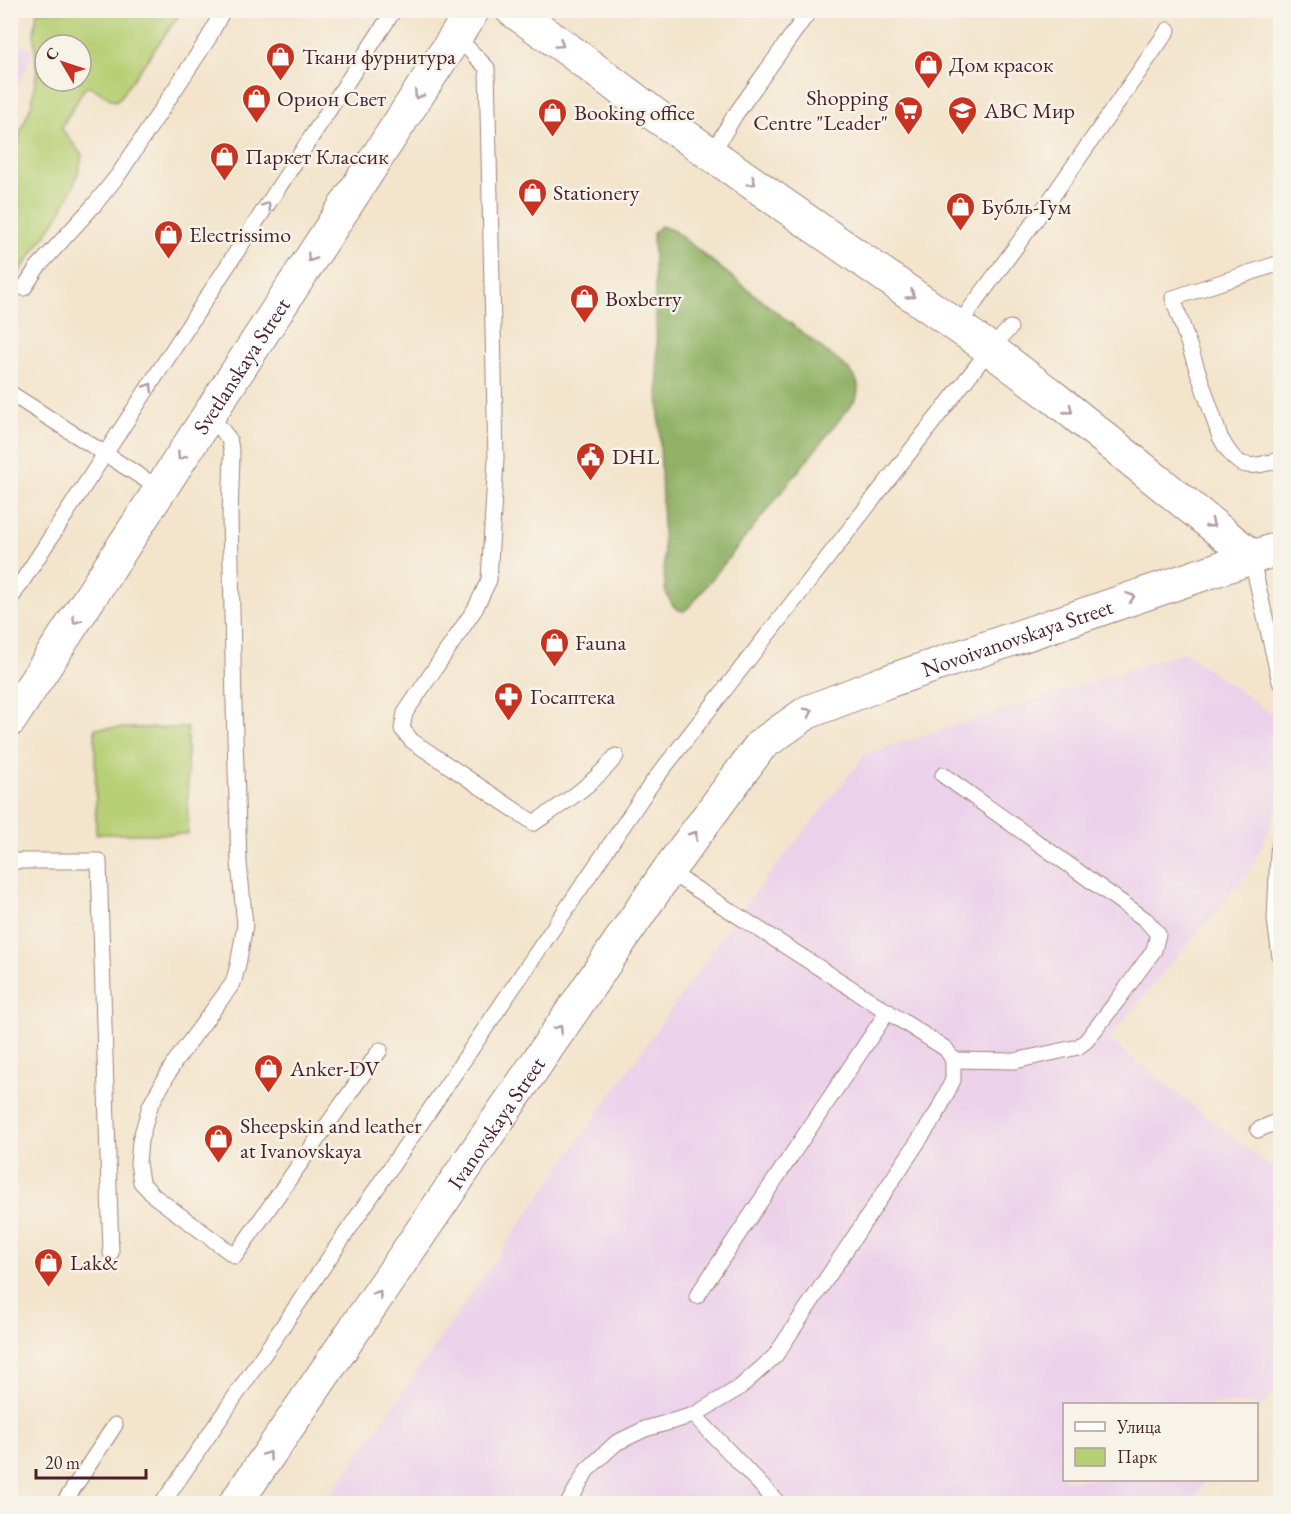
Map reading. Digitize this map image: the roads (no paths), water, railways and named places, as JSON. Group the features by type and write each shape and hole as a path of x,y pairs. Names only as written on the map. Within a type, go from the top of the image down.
{"main road":[{"path":"512,10 658,117 957,327 1000,339 1052,396 1266,552"},
{"name":"Svetlanskaya Street","path":"10,720 464,23"},
{"name":"Novoivanovskaya Street","path":"761,745 807,712 872,687 1266,552"},
{"name":"Ivanovskaya Street","path":"235,1503 668,871 761,745"}],"lane":[{"path":"24,288 38,268 119,174 208,39 224,10"},
{"path":"712,153 735,115 810,10"},
{"path":"10,600 390,17"},
{"path":"464,23 487,68 496,459 489,580 475,609 405,713 402,729 412,741 534,823 605,770 616,756"},
{"path":"957,327 1045,207 1168,30"},
{"path":"1281,263 1173,298 1220,437 1230,456 1243,466 1261,465 1281,460"},
{"path":"162,1503 652,783 1000,339"},
{"path":"10,393 159,489"},
{"path":"209,414 229,439 232,454 230,517 234,705 239,863 245,925 238,965 232,983 174,1064 150,1106 140,1141 138,1162 141,1182 153,1196 235,1256 380,1050"},
{"path":"1266,552 1281,682"},
{"path":"943,775 1146,920 1158,934 1154,950 1086,1041 1078,1047 1014,1060 953,1060"},
{"path":"1281,843 1278,852 1275,920 1281,957"},
{"path":"10,861 99,861 111,1254"},
{"path":"568,1503 587,1470 616,1443 645,1429 694,1415 739,1388 775,1356 937,1113 953,1080 953,1060 946,1049 668,871"},
{"path":"697,1296 888,1011"},
{"path":"1258,1130 1281,1120"},
{"path":"694,1415 779,1503"},
{"path":"63,1503 115,1425"}],"place":[{"name":"Ткани фурнитура","path":"281,82"},
{"name":"Дом красок","path":"928,90"},
{"name":"Орион Свет","path":"256,124"},
{"name":"Shopping Centre \"Leader\"","path":"909,136"},
{"name":"ABC Мир","path":"963,136"},
{"name":"Booking office","path":"553,138"},
{"name":"Паркет Классик","path":"224,182"},
{"name":"Stationery","path":"532,218"},
{"name":"Бубль-Гум","path":"960,232"},
{"name":"Electrissimo","path":"168,260"},
{"name":"Boxberry","path":"584,324"},
{"name":"DHL","path":"591,482"},
{"name":"Fauna","path":"554,668"},
{"name":"Госаптека","path":"509,722"},
{"name":"Anker-DV","path":"269,1094"},
{"name":"Sheepskin and leather at Ivanovskaya","path":"219,1164"},
{"name":"Lak&","path":"49,1288"}]}
